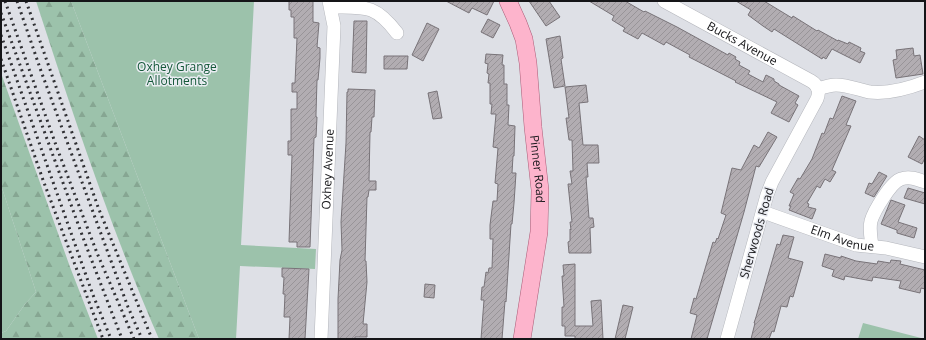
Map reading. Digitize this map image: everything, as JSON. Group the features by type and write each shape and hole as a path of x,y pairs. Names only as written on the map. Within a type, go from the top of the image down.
{"main road":[{"name":"Pinner Road","path":"508,1 524,39 528,63 540,190 539,232 522,339"}],"street":[{"name":"Bucks Avenue","path":"664,1 814,82 818,89"},
{"path":"330,4 364,7 372,10 388,21 397,33"},
{"name":"Oxhey Avenue","path":"321,339 334,26 330,4"},
{"path":"818,89 834,85 842,85 870,92 886,92 900,90 925,82"},
{"name":"Sherwoods Road","path":"727,339 772,182 819,95 818,89"},
{"path":"872,246 870,228 871,221 893,183 909,177 925,182"},
{"name":"Elm Avenue","path":"763,212 856,245 892,249 925,257"}],"green space":[{"path":"36,1 71,1 199,339 159,339 141,298 109,214"},
{"name":"Oxhey Grange Allotments","path":"71,1 254,1 241,245 316,249 315,269 240,266 236,339 199,339"},
{"path":"1,73 70,267 98,339 1,339 1,333 6,331 25,304 36,292 1,185"},
{"path":"1,185 36,292 25,304 6,331 1,333"},
{"path":"863,323 925,339 858,339"}],"building":[{"path":"289,1 313,1 313,22 319,23 317,47 320,48 320,58 317,80 317,117 316,137 314,138 310,247 297,247 297,242 289,242 292,155 288,155 288,141 291,141 291,109 297,109 297,92 292,92 292,83 295,83 297,38 294,38 294,17 291,17"},
{"path":"446,1 494,1 487,15 472,8 469,13"},
{"path":"529,1 549,1 560,17 546,26"},
{"path":"589,1 625,1 728,55 729,53 736,57 735,59 740,62 739,65 750,71 748,74 763,82 766,75 774,79 774,81 779,85 799,96 795,103 798,105 789,122 771,113 777,102 735,82 736,81 689,57 690,55 666,42 664,45 642,33 638,39 623,31 625,28 612,20 614,16"},
{"path":"736,1 764,1 792,18 793,16 817,31 818,30 838,41 848,44 849,42 861,48 860,51 865,53 860,63 832,49 826,59 823,57 822,59 774,29 772,32 763,26 748,15 751,10"},
{"path":"488,19 500,25 493,38 481,32"},
{"path":"354,21 367,21 366,73 352,72"},
{"path":"427,23 439,29 423,61 412,55"},
{"path":"560,36 563,58 561,59 565,86 554,88 546,39"},
{"path":"913,48 914,56 920,55 923,74 896,78 893,60 897,59 896,50"},
{"path":"486,54 503,55 502,65 504,65 504,84 507,84 507,105 509,105 508,125 515,126 512,173 516,173 502,339 481,339 484,300 481,300 482,287 484,287 486,272 488,273 489,268 492,268 493,239 490,239 490,225 493,201 497,201 498,184 495,183 498,148 493,147 496,114 491,114 492,104 490,104 490,83 488,83 489,74 487,73 488,64 485,63"},
{"path":"384,56 408,56 407,69 384,69"},
{"path":"586,85 588,102 579,103 583,145 598,145 599,163 587,163 588,177 586,177 589,218 593,218 594,227 590,228 591,253 569,253 568,242 570,241 570,222 572,222 568,184 572,184 570,171 573,171 572,140 569,140 566,118 569,118 565,87"},
{"path":"348,89 375,90 374,117 372,117 370,132 369,181 376,181 376,190 369,190 367,197 365,261 367,282 363,324 367,324 367,337 338,339 338,299 342,250 341,222"},
{"path":"437,91 442,118 433,119 428,93"},
{"path":"842,96 856,101 846,125 851,126 832,170 836,172 830,182 825,179 820,188 817,186 807,203 809,204 808,207 816,209 812,219 789,210 794,194 790,192 812,159 822,133 824,134 830,118 833,119"},
{"path":"768,132 777,137 759,167 756,166 707,339 691,339 697,315 690,313 694,298 696,299 713,242 715,243 717,238 718,239 726,215 721,213 732,168 741,170 754,145 759,148"},
{"path":"919,136 925,140 925,158 922,164 908,157"},
{"path":"879,172 887,176 874,197 865,193 869,183 872,184"},
{"path":"908,188 925,193 925,204 904,198"},
{"path":"891,200 905,205 898,222 917,228 914,238 897,233 897,230 881,224"},
{"path":"783,235 794,237 788,258 803,262 793,297 790,296 787,307 781,306 774,332 772,331 769,339 751,339 754,323 777,244 780,245"},
{"path":"825,254 877,264 878,261 890,263 891,260 901,261 900,264 925,270 925,289 921,288 920,293 899,288 901,281 873,277 872,281 845,276 844,280 832,276 834,270 822,266"},
{"path":"575,264 575,326 593,326 591,301 601,300 603,339 575,339 575,336 565,336 565,326 562,326 562,307 564,307 562,276 564,276 563,265"},
{"path":"282,268 309,269 305,339 289,339 290,317 284,317 285,294 283,294 284,277 282,277"},
{"path":"425,284 435,285 434,298 424,297"},
{"path":"623,305 633,307 625,339 615,339"}],"railway":[{"path":"5,1 57,148 97,253 134,339"},
{"path":"17,1 41,71 128,307 142,339"},
{"path":"26,1 98,207 152,339"},
{"path":"1,13 85,243 122,339"},
{"path":"1,35 93,295 111,339"},
{"path":"1,59 43,180 103,339"}]}
